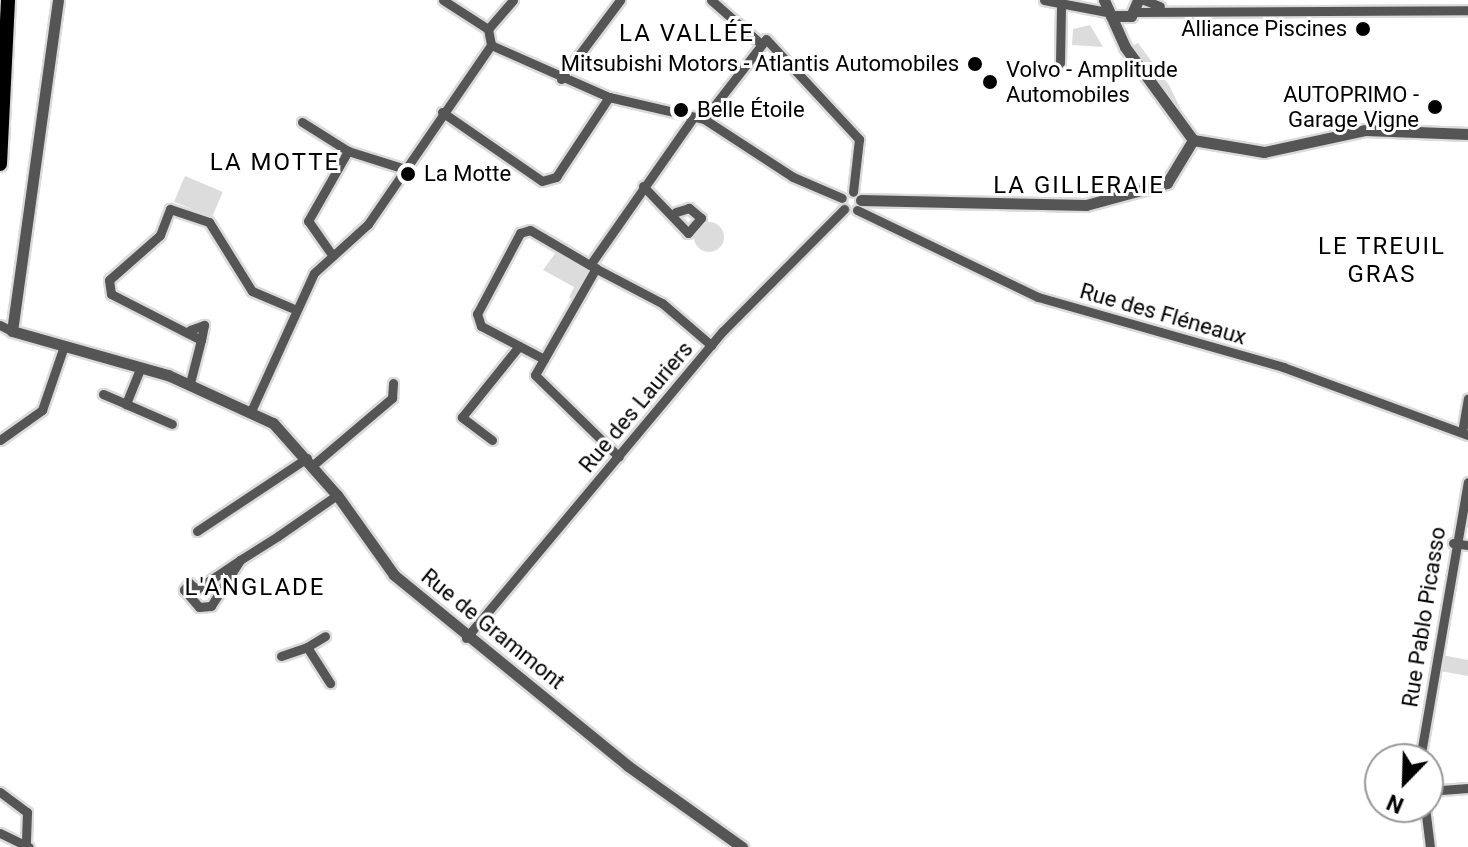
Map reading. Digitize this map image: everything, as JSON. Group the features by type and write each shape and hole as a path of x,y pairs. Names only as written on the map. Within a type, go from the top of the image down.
{"main road":[{"path":"0,164 8,0"}],"street":[{"path":"0,325 12,331 58,0"},
{"path":"252,409 292,308 330,252 368,224 402,168 491,45 488,29 443,0"},
{"path":"488,29 513,0"},
{"path":"561,79 620,0"},
{"path":"711,0 761,44"},
{"path":"1044,0 1061,8 1106,7 1131,15 1167,8 1323,5 1468,10"},
{"path":"1125,47 1131,15 1141,0 1167,8"},
{"path":"1106,7 1125,47 1193,140 1264,152 1365,130 1468,134"},
{"path":"1060,63 1061,8"},
{"path":"619,457 535,375 593,266 643,186 766,39 858,136 857,200"},
{"path":"491,45 561,79 609,97 699,118 793,177 843,203 857,200 1086,205 1167,183 1193,140"},
{"path":"442,112 542,181 556,177 609,97"},
{"path":"302,122 348,151 402,168"},
{"path":"330,252 308,221 348,151"},
{"path":"643,186 676,212"},
{"name":"Rue des Lauriers","path":"466,638 711,345 843,203 857,200"},
{"name":"Rue des Fléneaux","path":"857,200 1038,297 1283,367 1465,433"},
{"path":"190,383 201,340 190,330 111,294 109,280 160,235 175,207 209,222 252,291 292,308"},
{"path":"544,359 481,326 477,314 520,233 530,230 662,303 711,345"},
{"name":"Rue de Grammont","path":"12,331 63,349 190,383 252,409 310,462 337,495 383,563 466,638 742,847"},
{"path":"492,440 462,417 519,346"},
{"path":"0,440 28,425 45,404 63,349"},
{"path":"126,404 140,369"},
{"path":"197,531 310,462 392,398 393,383"},
{"path":"103,394 172,424"},
{"path":"1465,433 1468,399"},
{"name":"Rue Pablo Picasso","path":"1422,743 1453,543 1468,482"},
{"path":"240,560 215,604 191,600 186,584 197,589 240,560 337,495"},
{"path":"1453,543 1468,545"},
{"path":"281,656 307,647 325,636"},
{"path":"307,647 330,683"},
{"path":"1444,790 1468,788"},
{"path":"0,792 27,812 27,847 0,833"},
{"path":"1427,823 1430,847"}],"shaded area":[{"path":"1090,25 1103,47 1072,45 1073,29"},
{"path":"1138,43 1169,85 1187,122 1131,46"},
{"path":"185,176 223,192 212,218 174,202"},
{"path":"709,222 719,227 724,237 719,247 709,252 699,247 694,237 699,227"},
{"path":"557,251 589,271 575,298 569,298 574,287 543,270"},
{"path":"1442,655 1468,660 1468,676 1440,671"}],"place":[{"name":"Alliance Piscines","path":"1363,29"},
{"name":"Mitsubishi Motors - Atlantis Automobiles","path":"975,64"},
{"name":"Volvo - Amplitude Automobiles","path":"990,82"},
{"name":"AUTOPRIMO - Garage Vigne","path":"1435,107"},
{"name":"Belle Étoile","path":"681,110"},
{"name":"La Motte","path":"408,174"}],"district":[{"name":"LA VALLÉE","path":"687,34"},
{"name":"LA MOTTE","path":"275,163"},
{"name":"LA GILLERAIE","path":"1079,186"},
{"name":"LE TREUIL GRAS","path":"1382,261"},
{"name":"L'ANGLADE","path":"255,588"}]}
